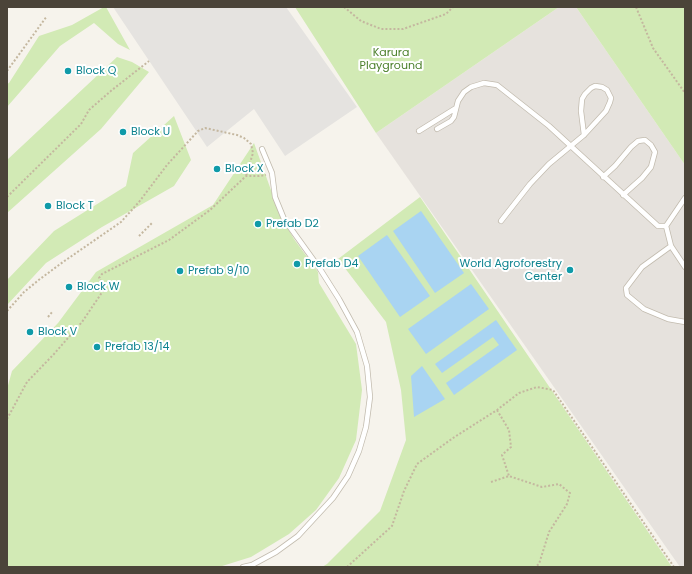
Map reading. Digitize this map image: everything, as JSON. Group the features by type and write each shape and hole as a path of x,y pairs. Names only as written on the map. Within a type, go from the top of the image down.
{"lane":[{"path":"437,129 451,121 454,117 460,96 472,87 484,82 497,85 549,126 658,226 666,226"},
{"path":"501,221 530,184 549,164 584,135 606,111 610,102 610,94 602,87 596,86 591,88 582,99 580,108 584,135"},
{"path":"419,131 456,108"},
{"path":"603,177 638,141 645,140 651,145 655,152 651,166 642,178 623,195"},
{"path":"243,567 276,552 298,536 333,498 348,476 359,451 366,427 370,397 367,366 357,332 349,315 335,293 284,219 275,197 272,173 262,148"},
{"path":"685,198 666,226 671,246 685,267"},
{"path":"671,246 642,267 626,288 627,295 644,310 668,319 685,322"},
{"path":"681,259 685,254"}],"path":[{"path":"344,7 361,21 381,29 403,29 446,14 454,7"},
{"path":"636,7 653,48 685,93"},
{"path":"7,71 48,16"},
{"path":"7,197 81,124 89,110 112,90 150,62"},
{"path":"7,311 24,292 40,279 121,222 139,202 167,165 198,131 205,128 237,135 244,138 251,144 253,153 246,176 210,210 169,240 102,274 99,278 105,288 82,322 27,382 7,419"},
{"path":"246,176 259,176 272,173"},
{"path":"139,236 152,223"},
{"path":"48,317 53,311"},
{"path":"347,567 392,526 404,490 417,464 519,394 537,387 554,390 674,567"},
{"path":"497,410 509,430 511,447 502,455 509,476"},
{"path":"491,482 509,476 542,487 559,484 570,493 567,504 548,532 539,564 535,567"}],"shaded area":[{"path":"113,7 286,7 357,107 285,156 254,109 207,147"},
{"path":"559,7 576,7 685,165 685,567 680,567 376,133"}],"green space":[{"path":"106,7 130,50 118,44 94,23 60,46 7,107 7,84 39,36 72,25"},
{"name":"Karura Playground","path":"295,7 559,7 376,133"},
{"path":"576,7 685,7 685,165"},
{"path":"117,57 132,62 149,72 101,129 7,213 7,160"},
{"path":"174,116 191,160 174,186 102,227 46,263 7,305 7,280 54,231 126,186 133,153"},
{"path":"254,143 280,215 294,239 318,272 319,283 356,344 362,390 356,440 339,478 316,510 289,534 251,557 219,567 7,567 7,389 12,371 58,323 96,272 213,205"},
{"path":"420,197 672,567 322,567 327,564 380,511 406,440 401,390 386,322 338,259"}],"water":[{"path":"421,211 464,273 435,293 393,231"},
{"path":"387,235 430,296 400,317 358,256"},
{"path":"471,284 489,309 426,354 408,329"},
{"path":"496,320 517,350 454,395 446,383 499,345 493,337 442,373 435,364"},
{"path":"422,366 445,399 414,417 411,376"}],"place":[{"name":"Block Q","path":"68,71"},
{"name":"Block U","path":"123,132"},
{"name":"Block X","path":"217,169"},
{"name":"Block T","path":"48,206"},
{"name":"Prefab D2","path":"258,224"},
{"name":"Prefab D4","path":"297,264"},
{"name":"World Agroforestry Center","path":"570,270"},
{"name":"Prefab 9/10","path":"180,271"},
{"name":"Block W","path":"69,287"},
{"name":"Block V","path":"30,332"},
{"name":"Prefab 13/14","path":"97,347"}]}
